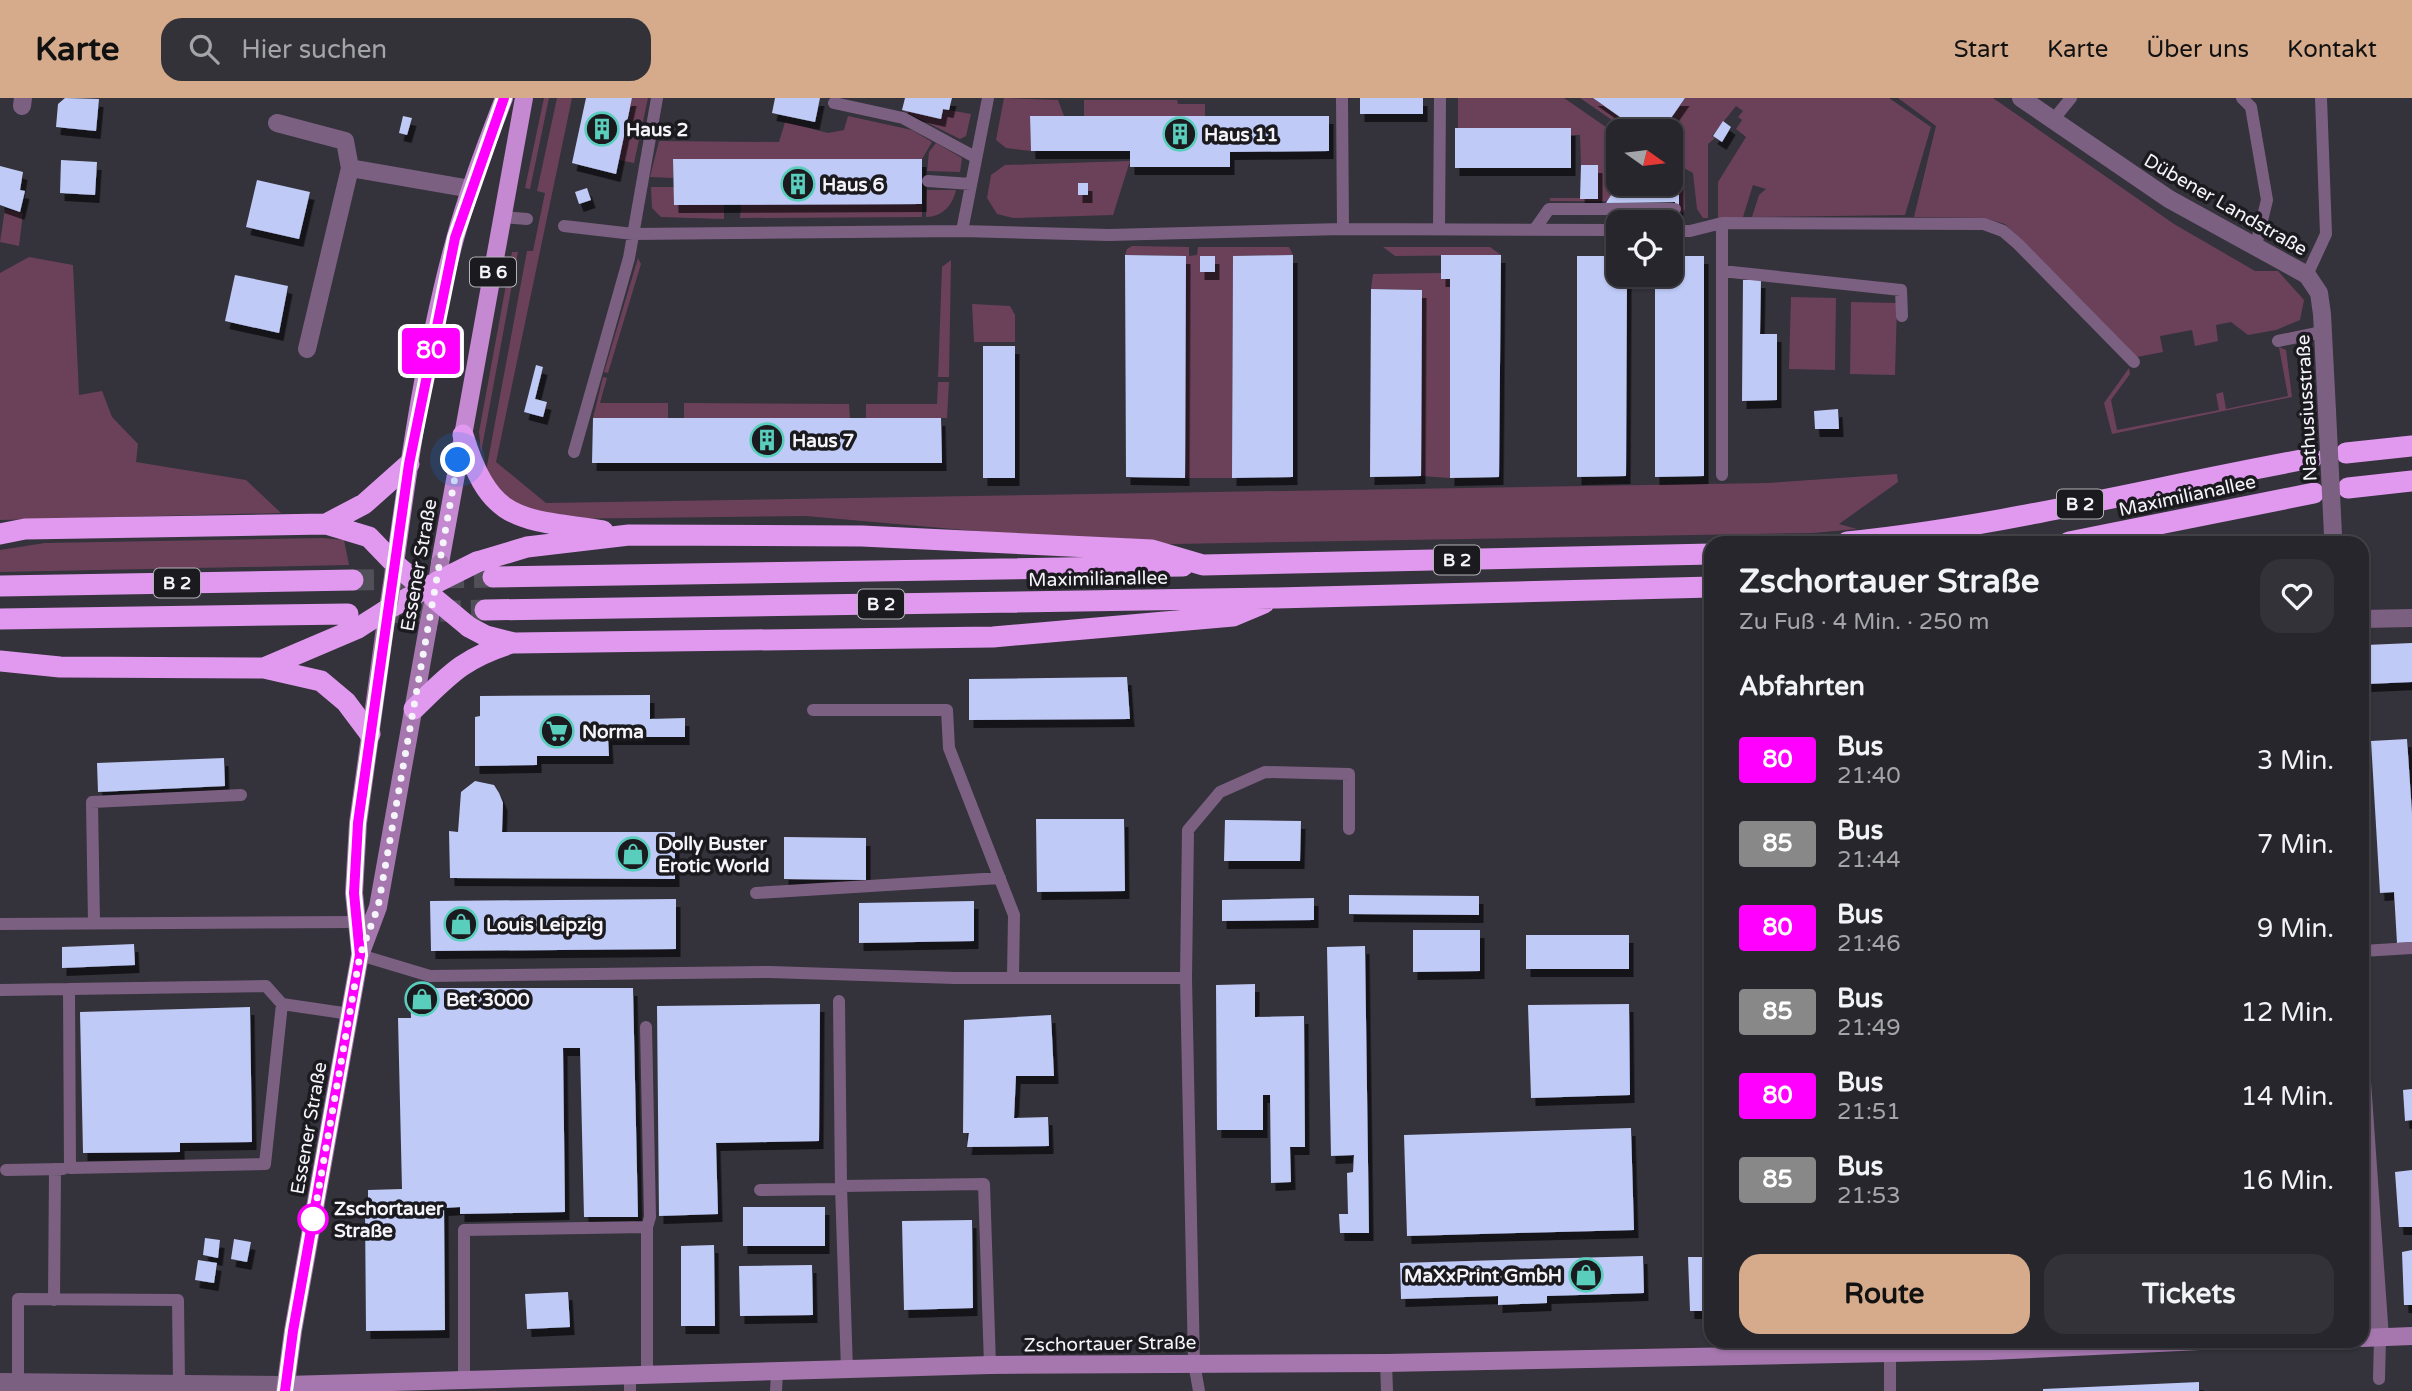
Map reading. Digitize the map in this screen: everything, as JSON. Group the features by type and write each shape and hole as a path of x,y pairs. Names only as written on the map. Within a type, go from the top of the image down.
{"highway":[{"path":"463,435 481,481 494,499 520,518 629,535"},
{"path":"2346,453 2412,446"},
{"name":"B 2","path":"1907,536 2312,458"},
{"path":"326,524 364,504 409,464"},
{"path":"2348,488 2412,481"},
{"name":"Maximilianallee","path":"2099,536 2314,493"},
{"path":"0,534 24,529 326,524 369,537 394,564 433,583 469,627 486,636 514,643 993,637 1233,616 1276,598"},
{"path":"264,668 353,621 386,619 433,583 477,562 527,547 629,535 862,536 1152,550 1203,565"},
{"name":"B 2","path":"1203,565 1704,554"},
{"name":"Maximilianallee","path":"493,577 1203,565"},
{"name":"B 2","path":"0,586 353,580"},
{"name":"Maximilianallee","path":"485,610 1276,598 1704,587"},
{"name":"B 2","path":"0,619 353,621"},
{"path":"414,709 454,669 479,653 514,643"},
{"path":"0,661 60,667 264,668 321,681 346,702 370,734"}],"main road":[{"name":"Essener Straße","path":"394,564 409,464 443,289 471,189 503,98"},
{"name":"Essener Straße","path":"433,583 463,435 524,98"}],"street":[{"name":"Dübener Landstraße","path":"2021,98 2169,199 2307,275"},
{"path":"277,123 345,141 350,168 307,349"},
{"path":"350,168 471,189"},
{"name":"Nathusiusstraße","path":"2307,275 2319,293 2333,536"},
{"name":"Essener Straße","path":"360,955 354,893 358,823 394,564"},
{"name":"Essener Straße","path":"286,1388 360,955 378,907 428,627 433,583"},
{"path":"2369,619 2412,618"},
{"path":"2369,1281 2371,1338 2412,1336"},
{"name":"Zschortauer Straße","path":"0,1382 18,1387 153,1387 179,1383 286,1388 464,1380 636,1381 777,1372 990,1365 1386,1363 1980,1348"}],"lane":[{"path":"574,452 629,258 657,98"},
{"path":"962,231 988,98"},
{"path":"1342,98 1343,229"},
{"path":"1439,228 1440,98"},
{"path":"2053,120 2071,98"},
{"path":"2242,98 2251,107 2267,200 2256,245"},
{"path":"2307,275 2326,234 2321,98"},
{"path":"834,103 903,118 975,157"},
{"path":"928,181 971,184"},
{"path":"1535,229 1549,209 1675,209"},
{"path":"503,217 527,219"},
{"path":"1722,223 1722,475"},
{"path":"1683,231 1722,223 1984,224 2003,230 2134,362"},
{"path":"564,226 633,234 962,231 1109,235 1439,228 1606,230"},
{"path":"1721,271 1901,290 1902,316"},
{"path":"2278,341 2322,332"},
{"path":"813,709 947,710 949,748 1014,915 1013,977"},
{"path":"1199,1391 1194,1363 1186,978 1188,830 1220,792 1265,772 1349,774 1349,829"},
{"path":"94,923 93,802 241,795"},
{"path":"756,893 1000,878"},
{"path":"0,924 357,922"},
{"path":"2369,951 2412,948"},
{"path":"360,955 430,976 770,972 1186,978"},
{"path":"0,990 267,986 282,1004 350,1014"},
{"path":"69,989 70,1168"},
{"path":"839,1001 840,1187 847,1370"},
{"path":"6,1170 265,1164 282,1004"},
{"path":"636,1381 646,1227 650,1217 646,1027"},
{"path":"54,1300 55,1169"},
{"path":"760,1190 984,1184 990,1365"},
{"path":"464,1380 464,1230 646,1227"},
{"path":"18,1387 18,1299 178,1300 179,1383"},
{"path":"2371,1338 2379,1379"},
{"path":"1890,1351 1890,1391"},
{"path":"1386,1363 1387,1391"},
{"path":"776,1391 777,1372"}],"shaded area":[{"path":"544,98 549,98 530,189 525,188"},
{"path":"557,98 572,98 496,462 546,503 1768,483 1897,474 1898,482 1839,524 1857,529 1813,533 1173,544 1088,541 806,516 551,519 510,503 486,471 527,251 533,251 545,193 537,191"},
{"path":"632,98 648,98 634,163 619,160"},
{"path":"1004,98 1058,100 1064,116 1030,117 1031,151 1006,148 996,140"},
{"path":"1458,98 1564,98 1606,127 1606,196 1684,196 1684,180 1685,209 1683,212 1675,210 1674,202 1550,201 1550,198 1598,198 1598,165 1581,165 1580,135 1571,135 1570,128 1458,128"},
{"path":"1580,98 1593,98 1623,119 1611,119"},
{"path":"1685,98 1889,98 1931,127 1905,215 1752,217 1759,195 1766,189 1753,185 1743,217 1718,218 1718,182 1746,137 1736,129 1742,120 1738,117 1743,111 1736,106 1708,144 1708,218 1703,218 1697,209 1693,173 1684,168 1684,119 1671,118"},
{"path":"1898,98 1993,98 2174,224 2255,271 2278,271 2304,300 2300,320 2276,330 2248,335 2231,322 2216,325 2218,341 2195,346 2192,330 2160,336 2163,352 2137,357 2005,224 1984,218 1914,217 1936,126"},
{"path":"1084,100 1177,100 1178,104 1205,104 1205,116 1084,116"},
{"path":"943,109 971,114 966,136 960,139 902,110 940,119"},
{"path":"848,116 912,130 932,142 922,159 673,159 673,178 650,177 659,141 779,142 785,122 828,133 844,130"},
{"path":"936,143 962,158 960,172 927,171 929,152"},
{"path":"1130,161 1113,215 1013,218 997,214 987,198 991,175 1005,165"},
{"path":"651,187 674,187 674,205 724,204 724,219 661,217 652,208"},
{"path":"927,190 956,190 946,209 937,215 926,217"},
{"path":"741,204 922,204 922,217 740,218"},
{"path":"5,209 23,213 19,246 0,242"},
{"path":"1132,246 1189,247 1189,256 1197,255 1198,247 1289,247 1293,255 1233,256 1232,478 1185,478 1186,256 1125,255 1127,249"},
{"path":"1383,247 1490,247 1501,255 1395,256"},
{"path":"512,252 518,252 481,453 479,432"},
{"path":"29,257 73,265 79,395 102,391 112,417 138,444 136,462 246,480 281,513 0,520 0,273"},
{"path":"638,258 641,264 608,373 604,372"},
{"path":"951,260 949,377 938,377 942,267"},
{"path":"1441,273 1441,279 1450,279 1450,478 1421,476 1422,290 1371,289 1373,274"},
{"path":"1791,297 1836,298 1835,370 1789,369"},
{"path":"1851,302 1897,303 1895,375 1850,374"},
{"path":"972,304 1010,306 1015,315 1015,342 974,342"},
{"path":"2279,347 2286,350 2292,397 2112,434 2104,403 2129,368 2130,374 2111,400 2117,430 2219,410 2216,394 2223,392 2226,409 2288,396"},
{"path":"603,377 607,378 600,403 668,403 668,418 593,418"},
{"path":"938,382 949,382 947,418 866,418 866,404 937,404"},
{"path":"684,403 849,404 850,418 684,418"},
{"path":"323,538 344,540 349,565 0,572 0,550 45,543"}],"building":[{"path":"65,98 99,99 96,131 56,127 58,104"},
{"name":"Haus 2","path":"586,98 632,98 616,174 572,163"},
{"path":"775,98 820,98 815,122 772,113"},
{"path":"905,98 952,98 949,110 943,109 941,119 902,110"},
{"path":"1360,98 1423,98 1423,114 1360,114"},
{"path":"1593,98 1685,98 1673,119 1623,119"},
{"path":"403,116 412,118 407,135 399,133"},
{"name":"Haus 11","path":"1030,116 1329,116 1329,151 1230,152 1230,167 1130,167 1130,151 1031,151"},
{"path":"1723,121 1731,127 1722,142 1713,136"},
{"path":"1455,128 1571,128 1571,168 1455,168"},
{"name":"Haus 6","path":"673,159 922,159 922,204 674,205"},
{"path":"61,160 97,162 95,195 60,193"},
{"path":"1581,165 1598,165 1598,199 1580,199"},
{"path":"0,166 23,172 20,190 25,191 20,212 0,205"},
{"path":"257,180 310,192 299,239 246,227"},
{"path":"1078,183 1088,183 1088,195 1078,195"},
{"path":"587,188 591,200 579,204 575,192"},
{"path":"1610,196 1679,196 1677,210 1675,202 1606,203"},
{"path":"1125,255 1186,256 1185,478 1126,477"},
{"path":"1293,255 1293,477 1232,478 1233,256"},
{"path":"1441,255 1501,255 1499,477 1450,478 1450,279 1441,279"},
{"path":"1200,256 1215,256 1215,272 1200,272"},
{"path":"1577,256 1606,256 1606,287 1627,287 1626,476 1577,477"},
{"path":"1683,256 1704,256 1704,476 1655,477 1655,287 1683,287"},
{"path":"235,275 288,286 279,333 225,321"},
{"path":"1743,280 1761,280 1760,334 1777,334 1777,400 1742,401"},
{"path":"1371,289 1422,290 1421,476 1370,477"},
{"path":"983,346 1015,346 1015,478 983,478"},
{"path":"536,365 543,367 535,399 547,402 543,417 524,412"},
{"path":"1838,409 1839,429 1815,429 1814,411"},
{"name":"Haus 7","path":"593,418 941,418 942,463 592,463"},
{"path":"2412,643 2412,682 2369,684 2369,645"},
{"path":"1127,677 1130,719 969,720 969,679"},
{"path":"650,695 650,719 685,718 685,737 608,737 609,756 537,756 537,765 475,766 475,717 480,716 480,696"},
{"path":"2407,739 2412,813 2412,942 2397,943 2394,892 2380,893 2371,741"},
{"path":"224,758 225,786 98,792 97,763"},
{"path":"475,781 494,785 499,793 503,803 502,832 675,832 675,879 450,878 449,831 458,832 461,792"},
{"path":"1036,819 1124,819 1125,891 1037,892"},
{"path":"1225,820 1301,821 1300,861 1224,861"},
{"path":"784,837 866,838 866,880 784,879"},
{"path":"1349,895 1479,896 1479,915 1349,914"},
{"path":"1314,898 1314,920 1222,921 1222,900"},
{"path":"676,899 676,949 431,951 430,901"},
{"path":"974,901 974,941 859,943 859,903"},
{"path":"1413,930 1480,930 1480,971 1413,972"},
{"path":"1526,935 1629,935 1629,969 1526,969"},
{"path":"134,944 135,965 62,968 62,947"},
{"path":"1365,946 1369,1233 1340,1233 1339,1214 1348,1214 1347,1173 1353,1172 1354,1155 1331,1156 1327,947"},
{"path":"1255,984 1255,1017 1304,1016 1305,1147 1290,1147 1291,1182 1271,1183 1270,1095 1263,1095 1263,1130 1217,1130 1216,985"},
{"path":"410,988 633,988 638,1217 584,1217 580,1048 563,1048 565,1212 460,1214 460,1207 444,1208 445,1330 366,1331 365,1207 368,1206 368,1190 402,1189 398,1018 411,1018"},
{"path":"820,1004 819,1141 716,1143 718,1214 659,1216 657,1006"},
{"path":"1629,1004 1630,1095 1531,1098 1528,1005"},
{"path":"250,1007 252,1142 180,1143 180,1152 83,1153 80,1012"},
{"path":"1051,1015 1054,1076 1016,1076 1014,1118 1048,1117 1049,1146 967,1147 969,1133 963,1133 964,1020"},
{"path":"2412,1089 2412,1120 2405,1121 2403,1090"},
{"path":"1631,1128 1634,1230 1407,1236 1404,1135"},
{"path":"2412,1170 2412,1227 2399,1227 2395,1172"},
{"path":"743,1207 825,1207 825,1246 743,1246"},
{"path":"972,1220 973,1308 904,1310 902,1221"},
{"path":"205,1238 220,1240 218,1258 203,1255"},
{"path":"234,1239 251,1242 247,1262 231,1259"},
{"path":"714,1245 715,1326 681,1326 681,1246"},
{"path":"2412,1250 2412,1305 2404,1305 2402,1252"},
{"path":"1643,1256 1644,1293 1547,1296 1547,1303 1498,1305 1498,1296 1401,1299 1400,1263"},
{"path":"1688,1257 1704,1257 1704,1311 1690,1311"},
{"path":"198,1260 217,1263 214,1283 195,1280"},
{"path":"812,1265 813,1315 740,1316 739,1266"},
{"path":"568,1292 570,1327 527,1329 525,1294"},
{"path":"2199,1382 2199,1391 2043,1391 2043,1389"}],"tunnel":[{"path":"443,578 493,577"},
{"path":"353,580 411,579"},
{"path":"378,613 485,610"}],"bus line":[{"name":"80","path":"285,1391 293,1331 360,955 354,893 358,823 409,464 455,238 504,98"}],"place":[{"name":"Haus 2","path":"602,129"},
{"name":"Haus 11","path":"1180,134"},
{"name":"Haus 6","path":"798,184"},
{"name":"Haus 7","path":"767,440"},
{"name":"Norma","path":"557,731"},
{"name":"Dolly Buster Erotic World","path":"633,854"},
{"name":"Louis Leipzig","path":"461,924"},
{"name":"Bet 3000","path":"422,999"},
{"name":"Zschortauer Straße","path":"313,1219"},
{"name":"MaXxPrint GmbH","path":"1586,1275"}],"route":[{"path":"313,1219 312,1227 360,955 378,907 458,460"}]}
